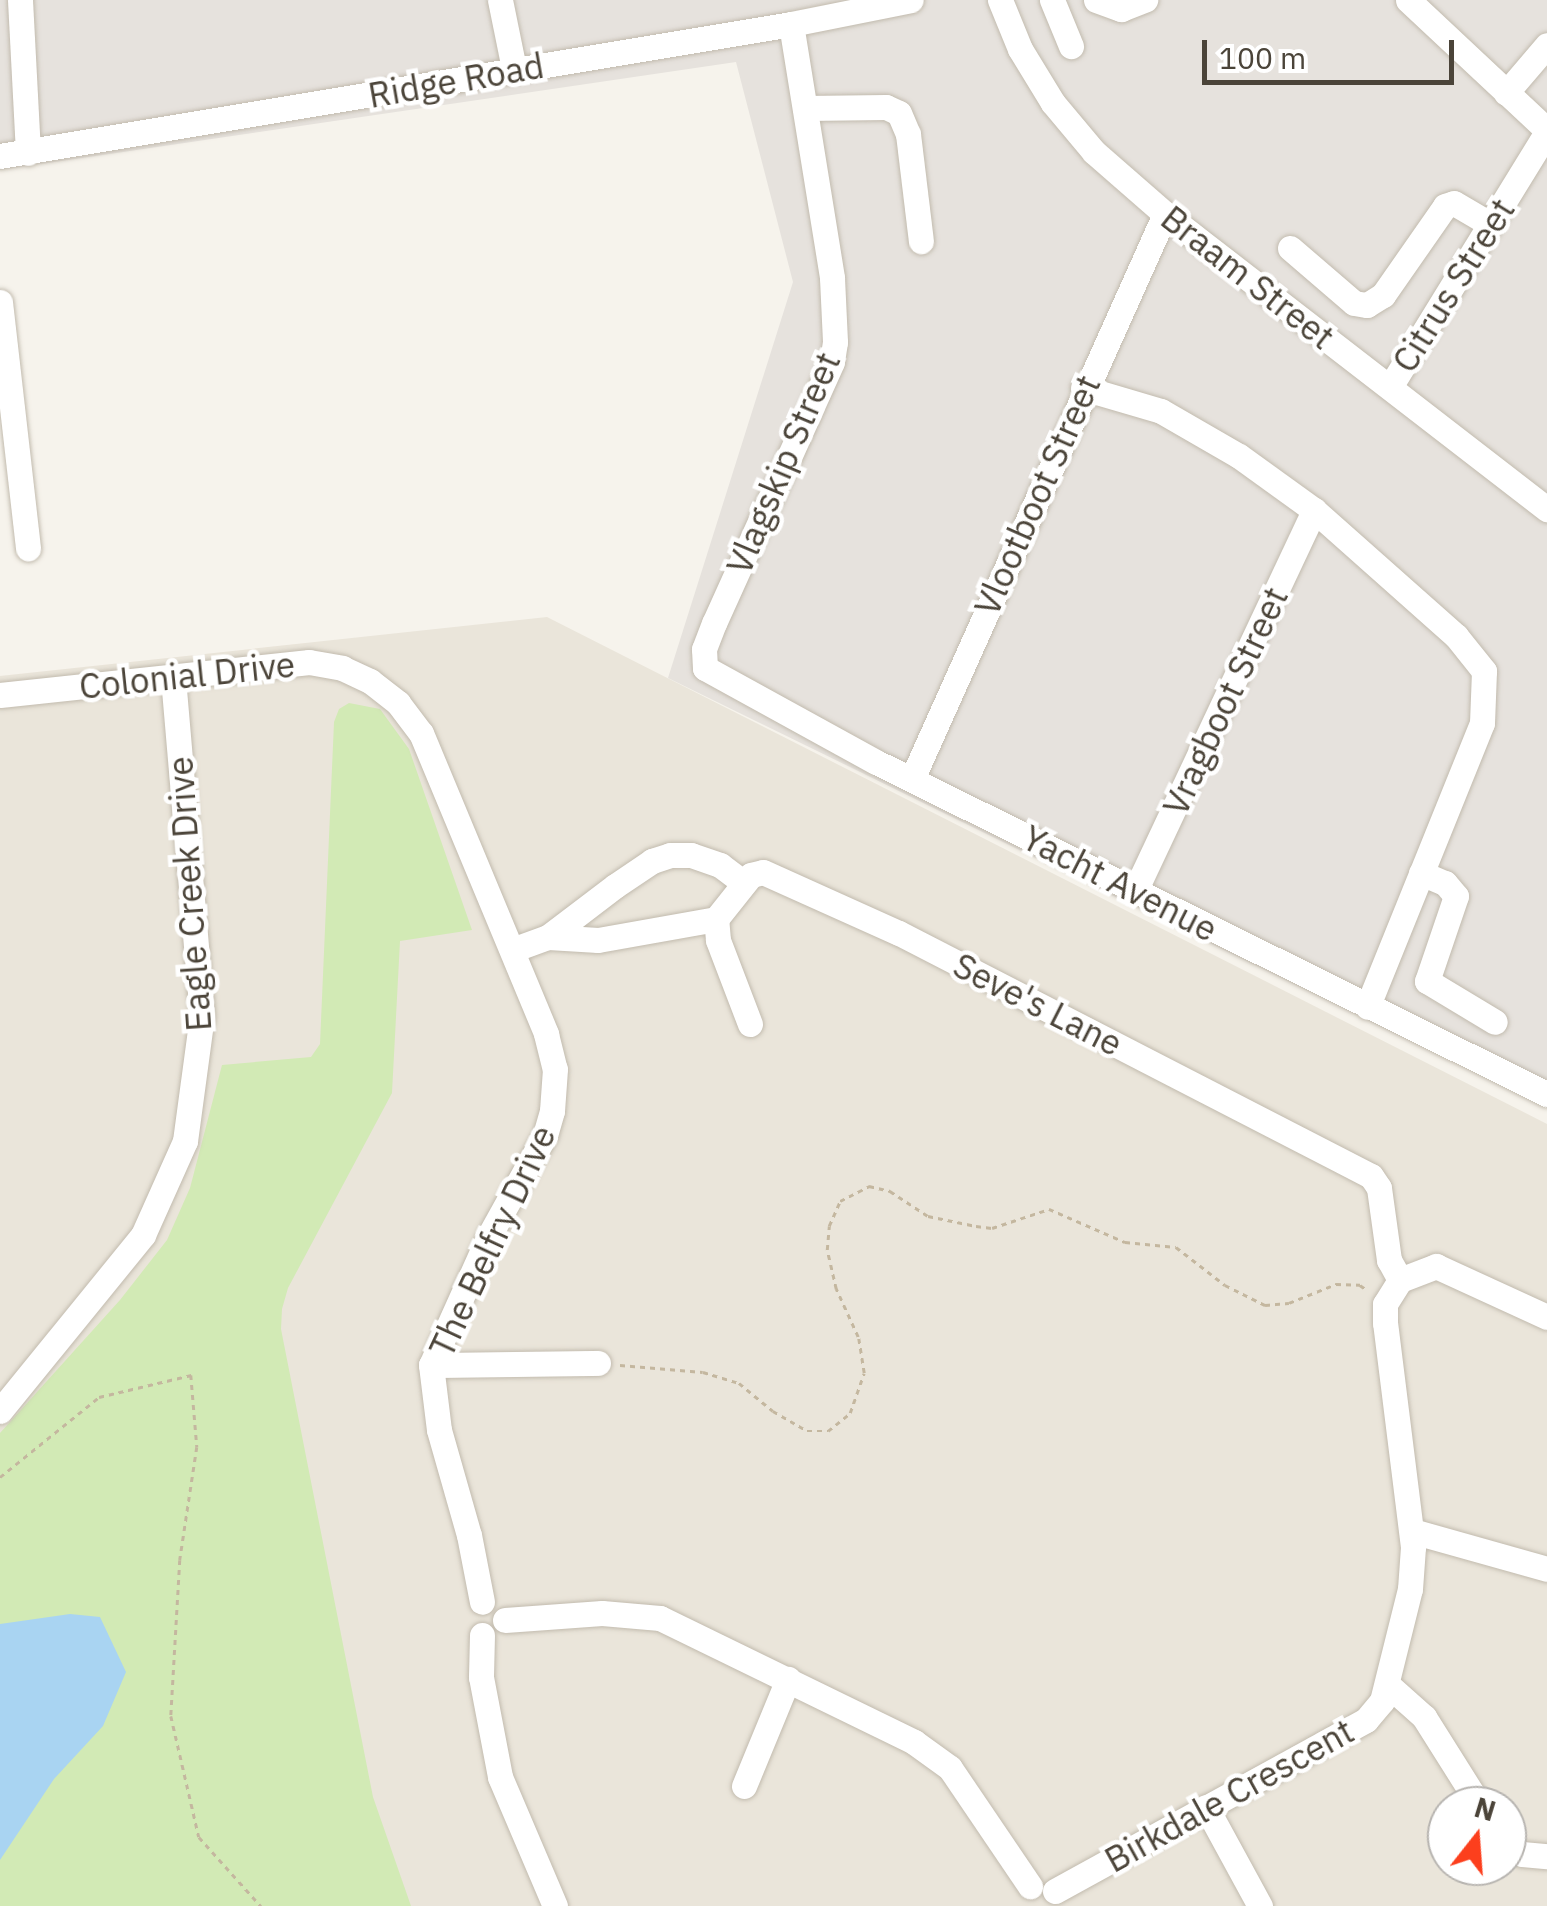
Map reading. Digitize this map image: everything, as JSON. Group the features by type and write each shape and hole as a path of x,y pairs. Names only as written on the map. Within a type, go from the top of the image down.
{"street":[{"path":"20,0 28,153"},
{"path":"500,0 514,69"},
{"name":"Ridge Road","path":"0,156 791,24 910,0"},
{"name":"Braam Street","path":"1000,0 1020,49 1053,103 1094,152 1165,214 1547,509"},
{"path":"1052,0 1070,46"},
{"path":"1096,0 1121,10 1145,0"},
{"path":"1408,0 1547,131"},
{"name":"Vlagskip Street","path":"703,659 714,623 832,362 836,342 832,278 791,24"},
{"path":"1506,93 1547,45"},
{"path":"805,108 886,107 898,114 908,134 921,241"},
{"name":"Citrus Street","path":"1390,387 1547,131"},
{"path":"1290,248 1354,303 1367,305 1383,295 1445,206 1454,203 1490,224"},
{"name":"Vlootboot Street","path":"912,779 1083,388 1165,214"},
{"path":"0,302 28,548"},
{"path":"1083,388 1161,410 1240,456 1314,510 1456,636 1484,671 1482,723 1367,1007"},
{"name":"Vragboot Street","path":"1136,891 1314,510"},
{"name":"Yacht Avenue","path":"703,659 712,676 1547,1094"},
{"name":"Colonial Drive","path":"0,694 309,662 342,668 370,681"},
{"name":"Eagle Creek Drive","path":"0,1411 143,1235 185,1142 202,1016 173,676"},
{"name":"The Belfry Drive","path":"370,681 398,703 421,733 546,1034 554,1069 552,1111 544,1135 447,1323 431,1365 439,1430 469,1534 482,1602"},
{"path":"512,950 548,937 627,877 670,855 691,855 720,865 744,882 716,920 718,940 750,1024"},
{"name":"Seve's Lane","path":"744,882 764,872 899,933 1371,1176 1379,1188 1388,1260 1400,1280"},
{"path":"1421,873 1445,883 1456,896 1427,981 1495,1022"},
{"path":"548,937 598,940 716,920"},
{"path":"1385,1304 1400,1280 1436,1266 1547,1317"},
{"name":"Birkdale Crescent","path":"1041,1898 1366,1720 1382,1701 1410,1589 1412,1531 1385,1304"},
{"path":"431,1365 598,1363"},
{"path":"1412,1531 1547,1569"},
{"path":"505,1620 498,1604 482,1602 472,1609 470,1621 482,1635 481,1677 500,1777 555,1906"},
{"path":"505,1620 602,1613 660,1618 914,1742 942,1762 1041,1898"},
{"path":"482,1635 497,1633 505,1620"},
{"path":"744,1786 788,1679"},
{"path":"1387,1684 1424,1717 1467,1786"},
{"path":"1206,1807 1260,1906"}],"path":[{"path":"598,1363 703,1372 738,1383 773,1412 807,1431 828,1431 850,1413 864,1373 858,1337 836,1289 826,1250 828,1226 840,1202 869,1186 890,1191 928,1216 976,1226 992,1228 1049,1210 1126,1242 1176,1247 1225,1285 1265,1305 1289,1303 1336,1284 1360,1285 1385,1304"},
{"path":"0,1477 99,1397 192,1375 197,1446 180,1560 171,1716 198,1837 261,1906"}],"shaded area":[{"path":"0,0 1547,0 1547,1108 668,678 793,282 736,62 0,170"},
{"path":"547,617 1547,1124 1547,1906 0,1906 0,676"}],"green space":[{"path":"349,703 380,709 409,749 472,930 400,941 392,1093 288,1288 282,1309 281,1329 373,1797 411,1906 0,1906 0,1433 120,1300 167,1240 190,1188 222,1065 311,1057 320,1044 334,722 339,709"}],"water":[{"path":"70,1614 100,1617 126,1672 103,1726 54,1779 0,1860 0,1624"}]}
